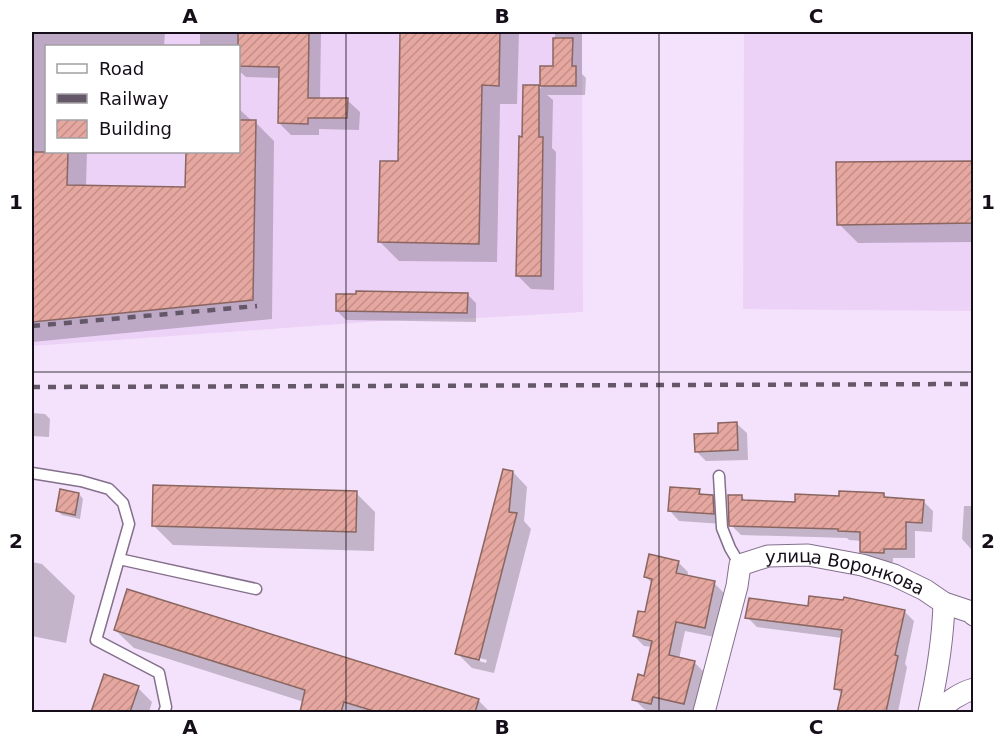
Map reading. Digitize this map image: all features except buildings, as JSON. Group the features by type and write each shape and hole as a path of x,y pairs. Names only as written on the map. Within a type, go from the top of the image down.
{"street":[{"name":"улица Воронкова","path":"740,565 768,556 808,555 851,563 894,575 925,590 944,603 974,615"},
{"path":"704,712 737,586 740,565"},
{"path":"930,712 943,638 944,603"},
{"path":"937,712 966,691 974,689"}],"lane":[{"path":"32,473 81,481 108,489 123,503 129,524 96,640 159,673 166,706 164,712"},
{"path":"719,476 722,528 740,565"},
{"path":"119,559 256,589"}],"shaded area":[{"path":"32,32 582,32 583,312 396,320 32,346"},
{"path":"744,32 973,32 973,311 743,309"}],"railway":[{"path":"32,326 257,306"},
{"path":"32,387 974,384"}]}
